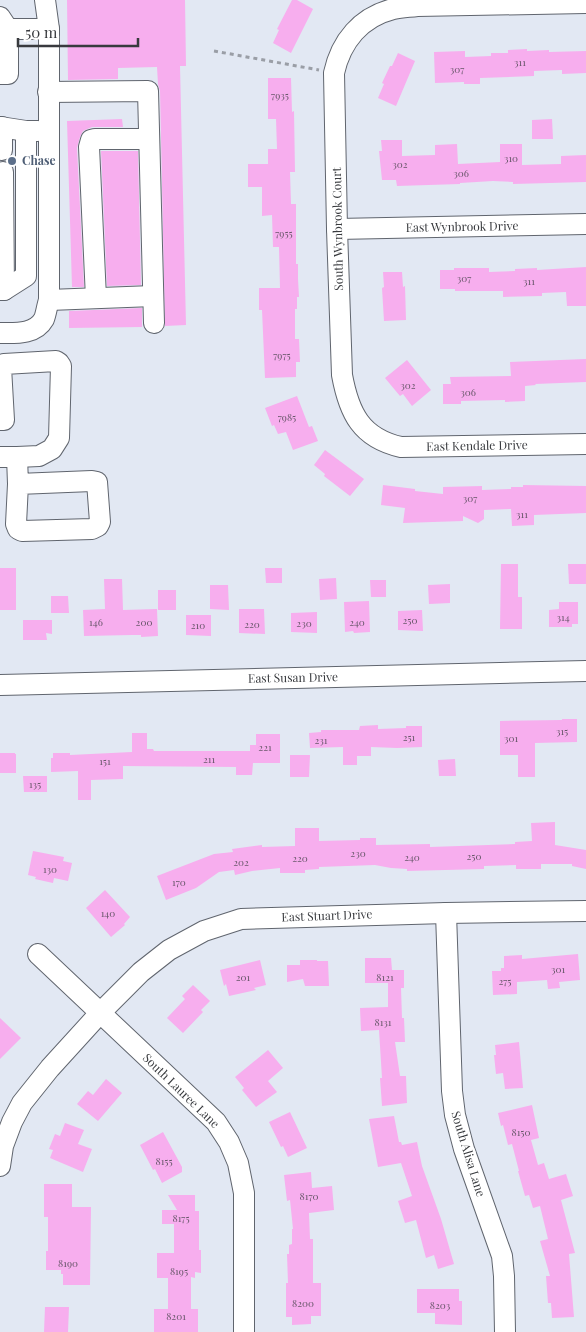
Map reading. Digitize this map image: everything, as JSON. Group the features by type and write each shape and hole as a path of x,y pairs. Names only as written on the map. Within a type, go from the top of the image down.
{"street":[{"path":"0,333 25,333 36,328 43,320 49,300 49,29 45,0"},
{"name":"South Wynbrook Court","path":"370,434 359,423 351,408 342,375 334,73 337,59 343,47 350,35 362,24 378,14 394,9 417,6 586,3"},
{"path":"0,74 8,74 4,23 49,29"},
{"path":"48,92 148,90 154,323"},
{"path":"2,150 1,127 26,131 48,131"},
{"path":"2,290 26,276 26,131"},
{"path":"96,298 89,147 91,140 149,139"},
{"path":"2,172 2,290"},
{"name":"East Wynbrook Drive","path":"337,229 586,224"},
{"path":"49,300 153,296"},
{"path":"0,420 4,420 1,367 4,364 59,362 61,366 59,438 52,449 39,456 8,457 18,484"},
{"name":"East Kendale Drive","path":"370,434 392,445 410,448 586,444"},
{"name":"East Susan Drive","path":"0,685 586,671"},
{"name":"East Stuart Drive","path":"0,1166 3,1146 12,1122 22,1103 50,1068 140,972 169,950 204,931 241,919 586,911"},
{"name":"South Alisa Lane","path":"446,913 452,1091 455,1115 464,1149 502,1256 505,1332"},
{"name":"South Lauree Lane","path":"38,954 216,1122 229,1142 238,1163 244,1192 244,1332"}],"path":[{"path":"214,51 334,73"}],"building":[{"path":"67,0 185,0 186,66 180,66 186,325 165,326 160,91 157,67 118,68 118,79 68,80"},
{"path":"292,0 297,0 313,9 291,53 273,43 279,30 277,29"},
{"path":"527,49 527,51 549,50 549,52 586,51 586,73 562,74 562,70 534,71 534,76 480,78 480,84 464,84 464,82 435,83 434,52 465,51 465,57 491,56 491,53 508,53 508,50"},
{"path":"398,53 415,61 396,106 378,98 384,84 382,83"},
{"path":"268,78 291,78 292,112 294,111 295,172 290,172 291,204 296,204 296,264 298,264 299,297 297,297 297,309 295,309 295,339 299,339 300,362 296,362 296,377 265,378 262,310 259,310 259,288 280,288 279,247 273,247 272,215 262,216 262,187 248,187 248,164 268,164 268,149 277,149 276,119 268,119"},
{"path":"122,119 123,127 92,127 83,131 80,137 77,148 84,287 72,287 67,121"},
{"path":"552,119 553,139 532,139 532,120"},
{"path":"381,140 402,140 402,156 435,155 435,145 457,144 458,164 500,162 500,144 522,144 522,165 561,164 561,156 586,155 586,182 513,184 513,182 493,181 397,186 396,180 382,180 379,151 382,151"},
{"path":"101,151 138,151 141,285 107,286"},
{"path":"586,267 586,306 567,306 566,292 542,293 542,296 503,297 503,291 455,291 455,289 440,289 440,270 489,268 489,272 515,271 515,269 537,268 537,270"},
{"path":"383,272 402,272 403,287 405,286 406,320 384,321"},
{"path":"142,308 142,327 69,328 69,311"},
{"path":"586,359 586,382 525,386 525,401 461,401 461,404 443,404 443,384 451,384 450,377 511,376 510,362"},
{"path":"407,360 431,390 412,406 403,394 400,396 385,378"},
{"path":"297,396 309,427 312,426 318,441 293,450 286,432 278,434 274,425 272,426 265,408"},
{"path":"325,450 364,479 350,496 324,476 325,474 314,465"},
{"path":"383,485 443,494 443,487 482,486 482,490 511,489 511,487 523,487 523,485 586,486 586,513 534,515 534,525 512,526 511,509 484,510 484,519 478,523 463,516 463,521 403,523 405,508 381,505"},
{"path":"501,564 518,564 518,597 522,597 522,629 500,629"},
{"path":"568,564 586,564 586,584 569,584"},
{"path":"0,568 16,568 16,610 0,610"},
{"path":"265,568 282,568 282,583 266,583"},
{"path":"336,578 337,599 320,600 319,579"},
{"path":"104,579 122,579 123,610 157,609 158,636 84,636 83,610 105,609"},
{"path":"370,580 386,580 386,597 371,597"},
{"path":"450,584 450,603 429,604 428,585"},
{"path":"210,585 228,585 229,610 210,609"},
{"path":"158,590 176,590 176,610 158,610"},
{"path":"51,596 68,596 69,613 51,613"},
{"path":"369,601 370,632 345,632 344,602"},
{"path":"559,602 578,602 578,624 572,624 572,627 549,627 549,610 559,609"},
{"path":"239,609 264,609 265,634 239,633"},
{"path":"422,610 423,631 398,630 398,611"},
{"path":"317,612 317,633 291,632 291,613"},
{"path":"186,615 211,615 211,636 186,635"},
{"path":"23,620 52,620 52,634 46,633 47,640 23,640"},
{"path":"577,719 577,742 535,743 535,777 518,777 518,755 500,755 500,721"},
{"path":"378,725 378,729 422,726 422,747 371,747 371,756 357,756 357,765 343,765 343,747 310,748 309,733 321,732 321,730 359,730 360,726"},
{"path":"132,733 147,733 147,749 153,749 154,751 250,751 250,745 256,745 256,734 280,734 280,763 253,763 252,775 236,775 236,767 123,766 123,779 91,780 91,800 78,800 78,771 51,772 53,753 70,753 70,755 132,752"},
{"path":"0,753 16,754 16,773 0,773"},
{"path":"290,755 310,755 309,777 290,777"},
{"path":"455,759 456,776 439,776 438,760"},
{"path":"23,776 47,776 47,792 24,792"},
{"path":"555,822 555,845 586,850 586,869 572,866 572,864 541,864 541,869 516,869 516,865 484,866 484,869 407,871 407,869 375,865 319,867 319,869 305,870 305,873 280,873 280,868 235,875 234,870 219,872 196,888 166,900 157,876 214,854 233,852 232,849 262,845 262,847 295,846 295,828 319,828 319,841 376,838 376,845 430,844 430,847 515,844 515,842 532,841 531,823"},
{"path":"33,851 64,857 63,861 72,863 68,881 54,878 53,883 35,879 36,877 28,875"},
{"path":"105,890 130,917 125,925 111,937 86,908"},
{"path":"578,954 580,980 559,982 560,988 548,989 547,980 517,982 517,994 493,995 492,971 501,971 501,968 504,968 504,956 522,955 522,959"},
{"path":"365,958 391,958 392,970 404,970 404,988 401,988 405,1042 395,1042 400,1076 406,1076 407,1103 382,1106 379,1030 361,1031 360,1008 388,1007 388,983 365,983"},
{"path":"260,960 266,985 254,988 256,990 229,996 220,970"},
{"path":"300,960 328,961 329,986 305,986 303,979 287,982 287,965 300,965"},
{"path":"193,985 210,1001 201,1010 203,1012 183,1033 167,1018 185,999 182,996"},
{"path":"0,1018 21,1038 0,1059"},
{"path":"519,1042 523,1088 505,1089 503,1073 496,1074 495,1045"},
{"path":"268,1050 283,1068 268,1081 277,1092 256,1107 242,1090 244,1088 235,1077"},
{"path":"106,1079 122,1093 98,1121 77,1104 88,1091 93,1095"},
{"path":"532,1105 539,1138 531,1140 538,1165 544,1163 549,1179 566,1174 573,1196 561,1200 575,1253 569,1254 574,1317 552,1318 551,1303 548,1303 546,1276 550,1276 540,1241 548,1239 540,1206 533,1208 529,1195 525,1196 512,1144 508,1145 498,1113"},
{"path":"290,1112 307,1148 288,1157 269,1122"},
{"path":"394,1116 399,1142 402,1145 417,1142 422,1166 441,1219 454,1264 438,1269 434,1255 426,1258 416,1220 405,1223 398,1201 412,1196 401,1163 378,1167 369,1119"},
{"path":"65,1123 84,1130 78,1144 92,1149 83,1172 50,1158 53,1150 49,1149 55,1134 60,1136"},
{"path":"163,1132 182,1167 182,1172 162,1183 140,1145"},
{"path":"311,1172 312,1188 332,1186 334,1210 309,1213 310,1239 313,1239 313,1283 321,1283 321,1316 311,1316 311,1324 292,1325 292,1317 286,1317 286,1283 288,1283 287,1254 289,1254 289,1245 292,1244 293,1229 290,1200 287,1201 284,1175"},
{"path":"44,1184 72,1184 72,1207 91,1207 90,1285 63,1285 61,1270 46,1270 48,1217 44,1217"},
{"path":"168,1195 195,1195 195,1211 199,1211 201,1273 195,1272 195,1278 191,1277 191,1309 198,1309 198,1332 154,1332 154,1309 168,1309 168,1278 157,1278 157,1253 174,1253 174,1224 162,1224 162,1210 177,1210"},
{"path":"417,1289 459,1289 459,1301 462,1301 462,1325 435,1324 435,1313 417,1313"},
{"path":"45,1307 69,1307 68,1332 44,1332"}],"place":[{"name":"Chase","path":"12,161"}]}
